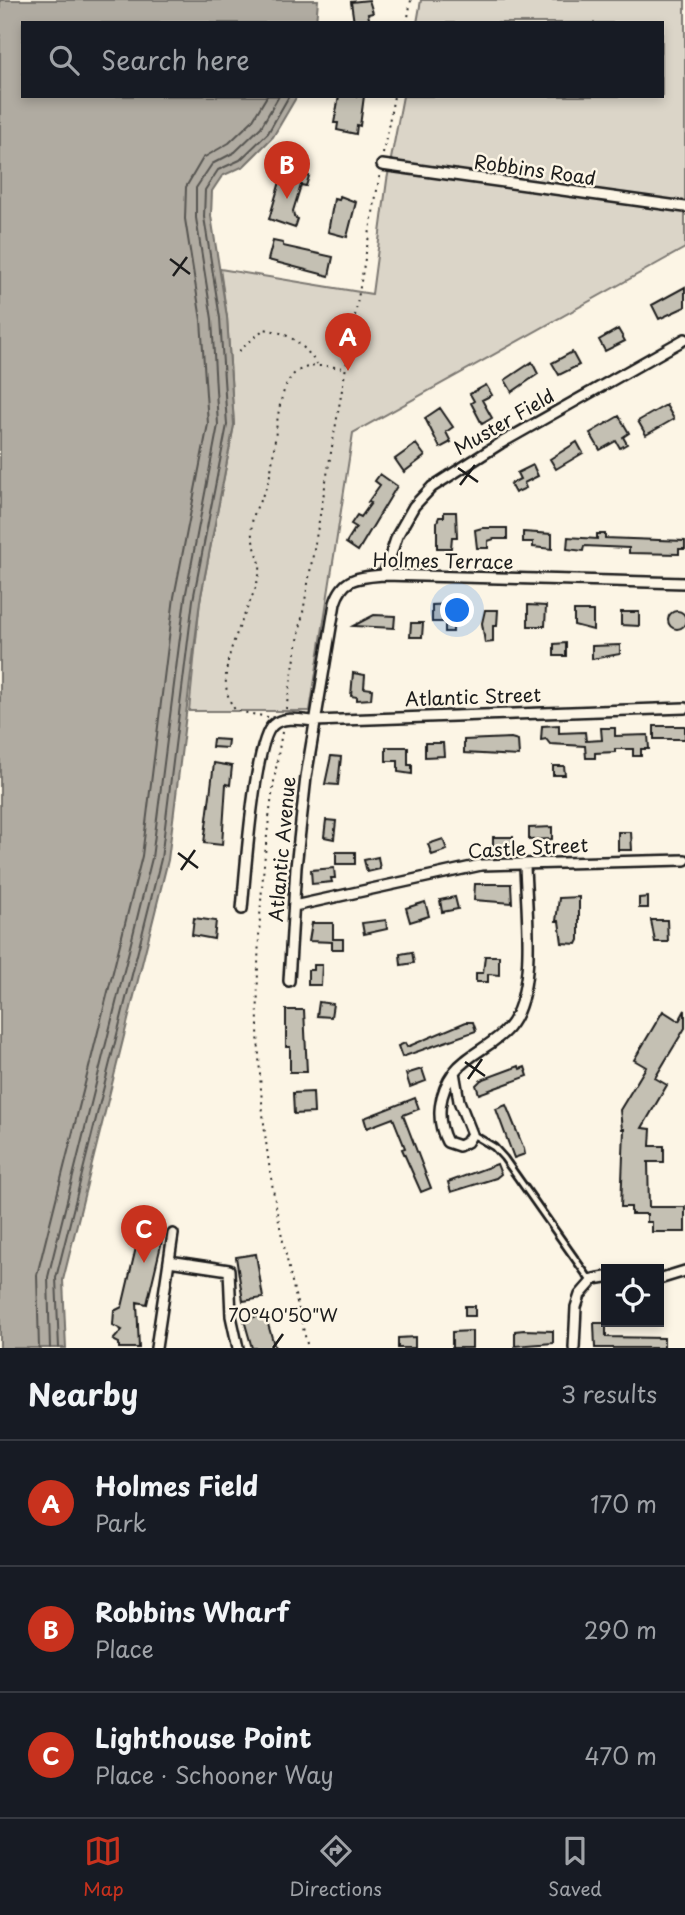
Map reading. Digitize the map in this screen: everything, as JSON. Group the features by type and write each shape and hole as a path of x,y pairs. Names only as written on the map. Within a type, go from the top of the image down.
{"street":[{"name":"Robbins Road","path":"382,165 685,206"},
{"name":"Muster Field","path":"384,575 397,536 414,506 432,487 501,443 685,339"},
{"name":"Holmes Terrace","path":"314,721 340,591 351,579 384,575 685,583"},
{"name":"Atlantic Street","path":"284,720 685,708"},
{"path":"242,909 258,771 267,731 274,723 284,720"},
{"name":"Atlantic Avenue","path":"289,981 294,906 314,721"},
{"name":"Castle Street","path":"294,906 481,864 685,860"},
{"path":"454,1072 459,1101 472,1134 467,1142 455,1147 443,1134 439,1106 454,1072 465,1059 506,1031 522,1004 526,987 525,865"},
{"path":"156,1348 173,1234"},
{"path":"169,1261 229,1270 235,1347"},
{"path":"664,1277 685,1271"},
{"path":"574,1348 576,1307 580,1295 591,1281 601,1278"}],"lane":[{"path":"472,1134 494,1147 504,1158 591,1281"}],"path":[{"path":"407,21 411,0"},
{"path":"239,351 264,329 280,331 303,344 317,365"},
{"path":"284,720 236,711 229,701 226,681 235,634 260,570 259,559 251,544 252,521 268,481 283,390 294,373 317,365 344,368"}],"shaded area":[{"path":"421,0 685,0 685,248 353,433 310,711 189,711 200,601 234,425 227,317 220,269 372,294 387,180 403,98 664,98 664,21 417,21"}],"water":[{"path":"0,0 318,0 316,21 21,21 21,98 296,98 273,137 244,166 222,176 212,191 211,216 227,317 234,425 200,601 168,860 63,1280 66,1348 0,1348"}],"building":[{"path":"369,0 373,13 368,14 370,21 354,21 351,2"},
{"path":"339,98 364,98 360,126 357,125 356,134 337,130 338,123 334,123"},
{"path":"284,168 309,176 306,186 301,185 293,211 294,217 298,219 295,228 269,219"},
{"path":"340,196 356,202 347,237 328,232 334,199 339,200"},
{"path":"273,241 283,243 283,246 333,257 329,276 268,260"},
{"path":"685,287 685,307 659,319 652,305"},
{"path":"618,329 625,341 605,351 599,340"},
{"path":"572,352 579,365 559,375 552,363"},
{"path":"532,362 538,374 512,392 505,380"},
{"path":"486,385 492,395 482,400 492,418 482,424 471,403 474,401 470,394"},
{"path":"666,405 674,419 646,435 638,421"},
{"path":"440,408 453,427 446,432 451,442 440,448 425,418"},
{"path":"619,416 629,433 623,437 627,444 620,448 616,441 600,450 590,433"},
{"path":"577,442 583,453 556,469 550,459"},
{"path":"416,444 425,456 404,472 395,459"},
{"path":"533,465 538,476 524,483 526,488 515,493 510,484 520,479 517,473"},
{"path":"380,474 397,486 358,551 346,543 356,527 351,524 357,515 361,517 371,503 368,502 380,485 375,481"},
{"path":"444,512 456,512 457,537 452,537 451,548 437,548 437,522 439,517 444,517"},
{"path":"507,528 507,539 494,539 488,541 488,548 477,548 475,530"},
{"path":"523,532 552,534 552,549 533,547 533,542 523,542"},
{"path":"597,534 605,534 605,538 685,541 685,549 679,549 679,554 629,553 629,548 584,546 583,551 567,549 568,537 597,539"},
{"path":"453,604 453,632 445,632 445,622 432,622 432,605"},
{"path":"528,605 546,606 545,626 528,626"},
{"path":"485,610 498,610 497,626 493,626 493,642 485,643 482,623"},
{"path":"574,611 593,611 593,630 574,625"},
{"path":"677,611 683,614 686,620 683,626 677,629 671,626 668,620 671,614"},
{"path":"621,612 639,612 639,626 621,625"},
{"path":"374,615 395,616 394,628 353,626"},
{"path":"411,623 423,623 422,637 410,637"},
{"path":"566,643 566,656 554,656 554,644"},
{"path":"620,645 620,654 592,659 592,646"},
{"path":"353,673 365,675 364,688 372,689 371,699 357,700 357,697 351,696"},
{"path":"559,725 559,733 585,732 586,741 602,740 601,728 615,728 615,736 648,735 649,749 641,749 641,756 633,756 633,749 615,749 615,752 595,753 595,758 586,758 585,746 550,744 546,739 541,740 542,726"},
{"path":"654,726 685,726 685,739 654,739"},
{"path":"213,739 228,740 227,748 212,747"},
{"path":"464,740 518,740 519,756 464,753"},
{"path":"425,743 443,743 444,756 425,757"},
{"path":"386,747 408,747 408,765 412,765 412,774 398,772 398,761 386,761"},
{"path":"331,756 341,757 338,785 325,784"},
{"path":"214,763 232,766 230,785 226,784 222,845 204,843"},
{"path":"553,766 564,766 565,775 553,775"},
{"path":"326,820 336,821 334,839 324,837"},
{"path":"552,827 552,839 529,840 529,828"},
{"path":"618,832 631,832 632,850 618,850"},
{"path":"493,837 513,837 513,853 493,853"},
{"path":"443,839 447,850 432,855 428,844"},
{"path":"336,852 355,852 355,864 336,864"},
{"path":"378,857 380,869 367,872 364,860"},
{"path":"334,868 335,878 331,878 332,882 312,884 311,870"},
{"path":"475,884 511,884 512,903 474,900"},
{"path":"455,897 458,909 442,912 440,900"},
{"path":"579,897 579,940 577,944 562,943 559,921 556,921 559,898"},
{"path":"648,897 648,908 639,908 639,898"},
{"path":"425,902 429,916 410,922 406,908"},
{"path":"194,918 216,921 214,939 192,935"},
{"path":"386,920 387,929 364,934 362,923"},
{"path":"651,920 667,920 668,942 655,942"},
{"path":"312,923 333,923 333,939 343,939 343,949 332,949 332,942 309,941"},
{"path":"412,952 414,963 401,965 400,954"},
{"path":"485,956 499,956 499,975 488,974 488,982 476,982 476,973 483,973"},
{"path":"314,965 322,965 321,985 308,985 308,970 314,970"},
{"path":"319,1002 333,1004 331,1017 317,1016"},
{"path":"286,1010 304,1010 307,1072 290,1072 290,1047 286,1047"},
{"path":"685,1010 685,1028 655,1078 667,1085 642,1128 651,1129 650,1146 664,1146 664,1162 648,1162 649,1207 685,1207 685,1232 652,1232 652,1222 647,1222 647,1214 631,1214 631,1207 621,1207 624,1129 620,1110 646,1067 634,1060 663,1011 679,1021"},
{"path":"466,1022 473,1022 476,1031 402,1057 398,1046 405,1043 407,1047"},
{"path":"519,1066 520,1069 525,1067 528,1076 479,1094 476,1085 481,1080"},
{"path":"422,1069 426,1081 410,1087 406,1074"},
{"path":"313,1092 314,1113 294,1114 293,1093"},
{"path":"415,1098 419,1109 403,1115 431,1188 421,1192 402,1149 405,1148 393,1118 367,1128 364,1118"},
{"path":"506,1105 525,1154 514,1158 496,1109"},
{"path":"497,1164 501,1174 496,1178 451,1192 448,1182"},
{"path":"142,1222 165,1228 147,1304 137,1302 139,1348 119,1348 119,1343 113,1340 122,1330 113,1325 114,1311 122,1307"},
{"path":"256,1254 263,1298 243,1301 236,1257"},
{"path":"465,1306 475,1306 475,1316 465,1316"},
{"path":"265,1314 275,1348 252,1348 244,1320"},
{"path":"594,1323 601,1323 601,1327 606,1327 606,1337 664,1338 664,1348 595,1348"},
{"path":"472,1331 472,1348 452,1348 452,1332"},
{"path":"515,1331 553,1331 553,1343 515,1346"},
{"path":"415,1337 415,1348 398,1348 398,1338"}],"place":[{"name":"Robbins Wharf","path":"287,199"},
{"name":"Holmes Field","path":"348,371"},
{"name":"Lighthouse Point","path":"144,1263"}]}
